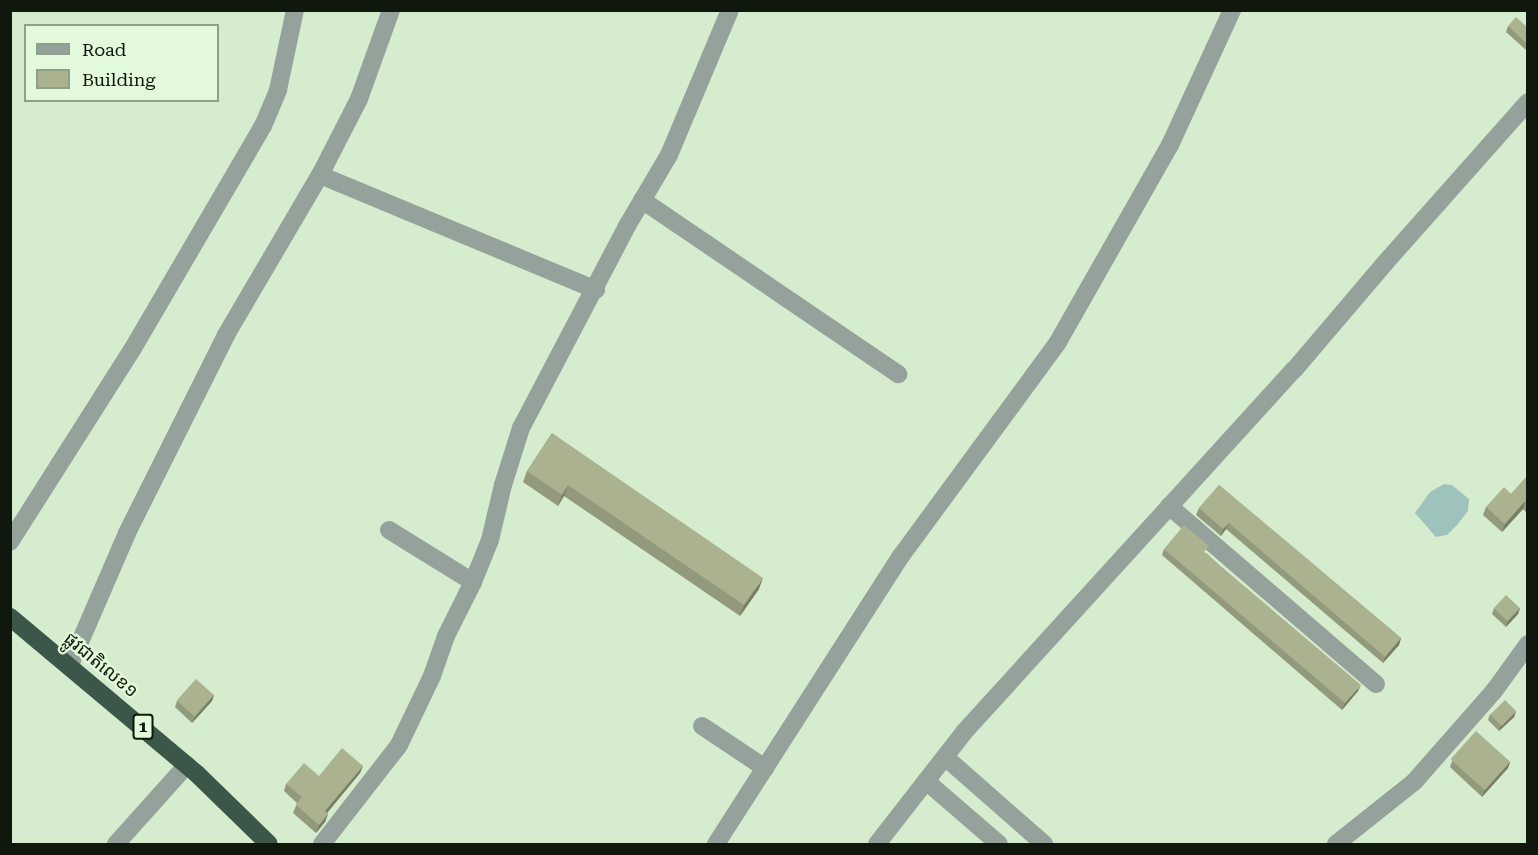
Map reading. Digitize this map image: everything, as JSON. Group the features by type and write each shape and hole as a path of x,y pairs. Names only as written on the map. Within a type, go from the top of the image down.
{"highway":[{"name":"ផ្លូវជាតិលេខ១","path":"10,617 187,765 269,844"}],"street":[{"path":"70,665 127,533 226,336 320,175 359,99 390,10"},
{"path":"322,844 399,745 432,676 446,636 473,582 489,540 521,428 642,200 669,155 730,10"},
{"path":"716,844 901,556 1058,342 1170,145 1232,10"},
{"path":"10,542 132,350 263,126 278,90 292,12"},
{"path":"882,842 965,731 1294,370 1527,102"},
{"path":"320,175 596,290"},
{"path":"642,200 898,374"},
{"path":"1169,506 1376,684"},
{"path":"389,530 473,582"},
{"path":"1336,844 1414,782 1494,691 1527,644"},
{"path":"702,726 765,768"},
{"path":"945,757 1044,844"},
{"path":"116,844 187,765"},
{"path":"926,781 999,844"}],"water":[{"path":"1444,484 1452,485 1469,499 1468,511 1447,535 1436,537 1415,513 1430,492"}],"building":[{"path":"1516,17 1527,27 1527,44 1508,26"},
{"path":"552,433 763,578 744,605 568,485 562,495 527,471"},
{"path":"1527,476 1527,503 1525,501 1505,524 1486,507 1504,487 1511,494"},
{"path":"1219,485 1401,638 1385,657 1229,523 1223,529 1199,508"},
{"path":"1184,525 1209,546 1204,552 1361,685 1345,703 1164,549"},
{"path":"1506,595 1520,608 1508,621 1494,608"},
{"path":"196,679 214,695 194,717 177,701"},
{"path":"1505,700 1516,711 1501,726 1490,715"},
{"path":"1476,731 1510,762 1485,790 1451,759"},
{"path":"342,748 363,766 325,811 328,814 319,825 296,805 302,797 286,784 304,763 319,776"}]}
